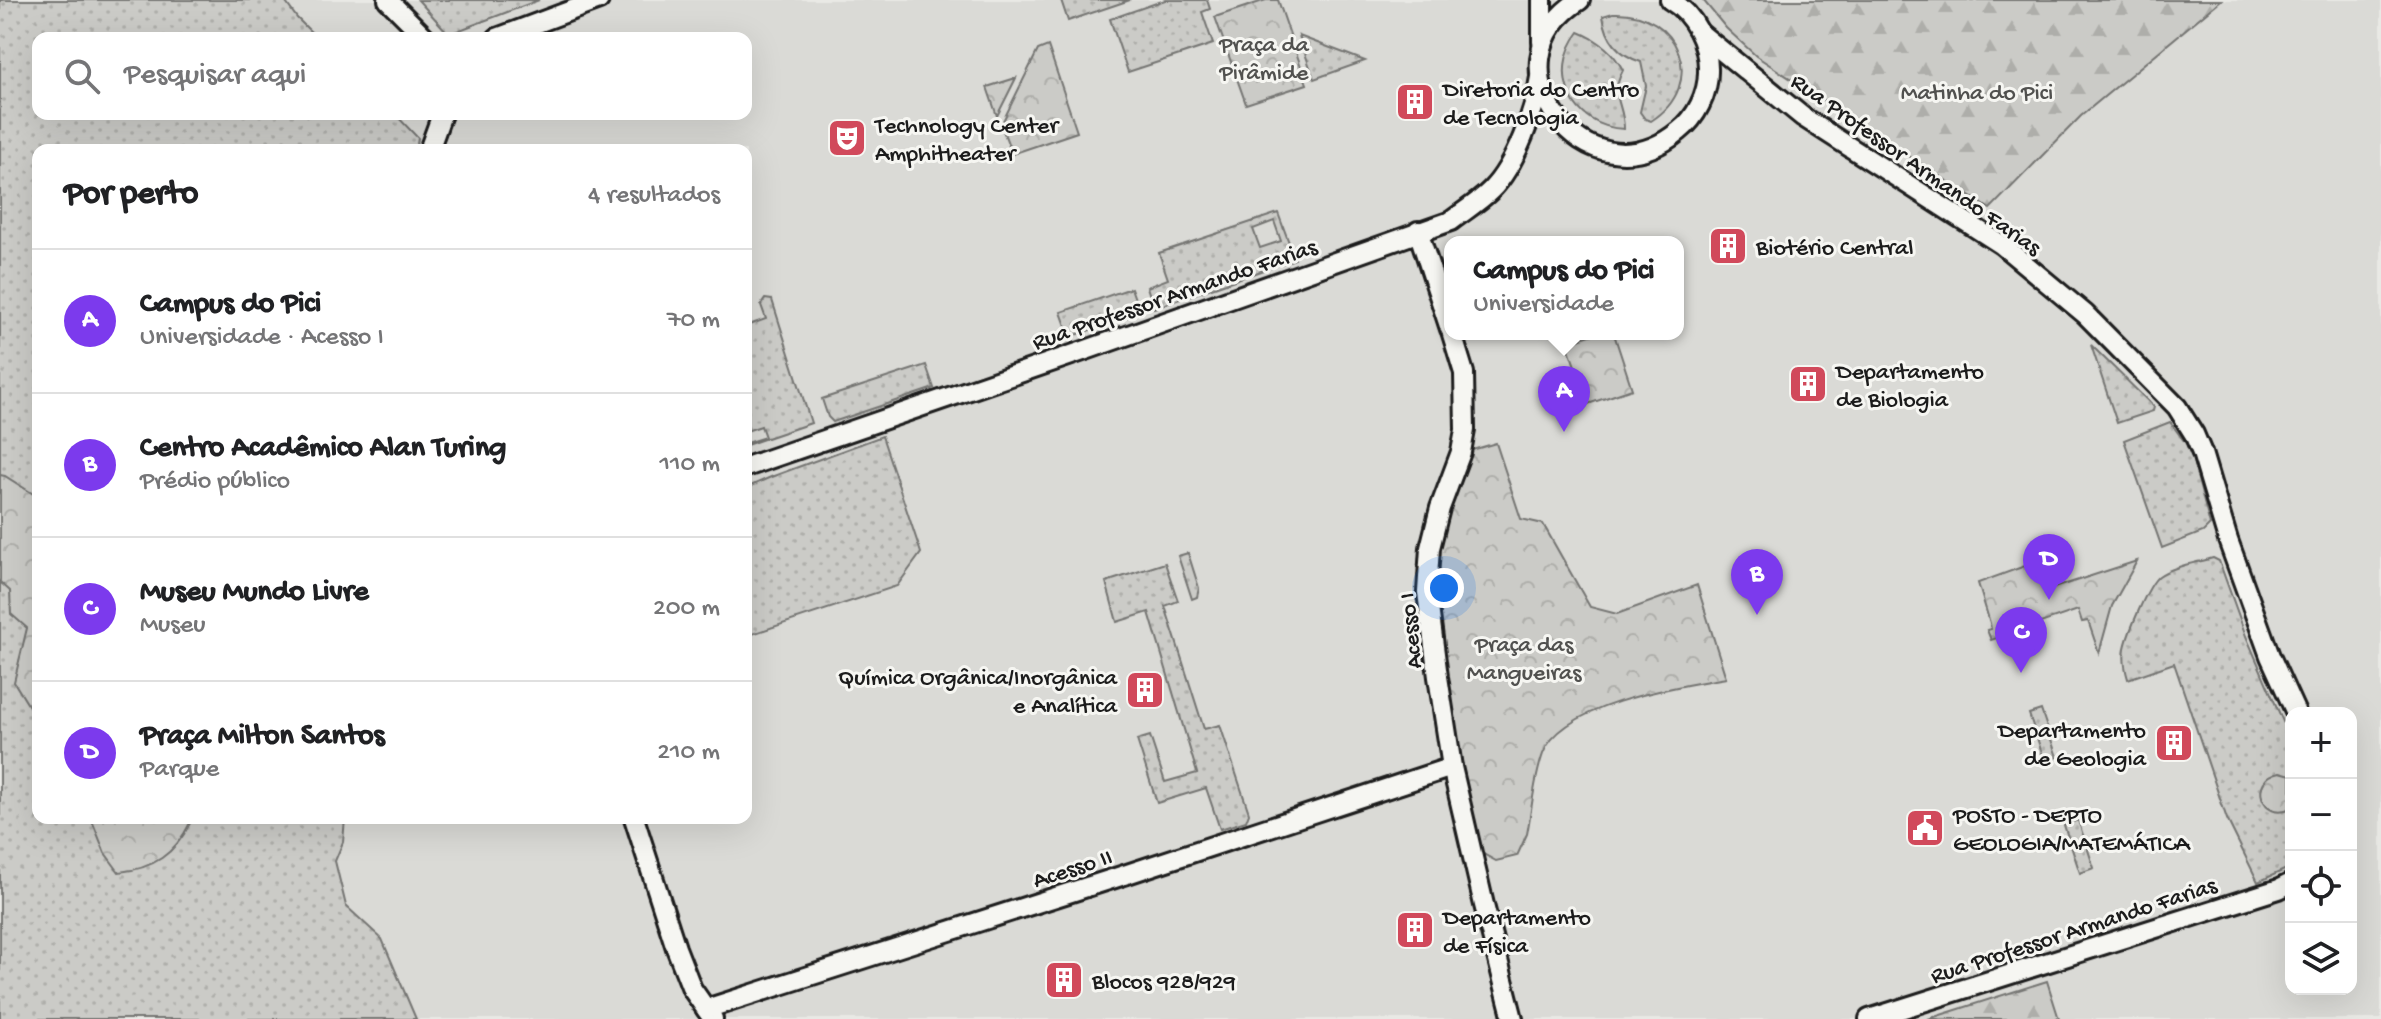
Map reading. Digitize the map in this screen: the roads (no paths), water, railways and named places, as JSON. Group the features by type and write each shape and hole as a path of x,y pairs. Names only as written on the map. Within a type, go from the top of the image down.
{"street":[{"path":"388,0 420,32"},
{"path":"513,32 599,0"},
{"name":"Rua Professor Armando Farias","path":"752,465 1451,221 1491,190 1513,158 1534,108 1540,77 1542,0"},
{"path":"1542,49 1550,29 1568,7 1580,0"},
{"path":"1540,77 1549,108 1566,130 1588,145 1614,153 1641,152 1667,141 1688,124 1702,101 1708,74 1700,33 1681,6 1670,0"},
{"name":"Rua Professor Armando Farias","path":"1700,33 1803,117 2002,245 2085,314 2177,407 2202,453 2228,540 2270,656 2293,707"},
{"path":"431,144 440,120"},
{"name":"Acesso I","path":"1418,231 1444,310"},
{"name":"Acesso I","path":"1454,340 1464,373 1465,430 1461,452 1440,508 1430,548 1427,592 1452,767 1513,1019"},
{"name":"Acesso II","path":"710,1014 1452,767"},
{"path":"636,824 676,948 692,989 710,1014"},
{"name":"Rua Professor Armando Farias","path":"1869,1019 2285,886"}],"place":[{"name":"Diretoria do Centro de Tecnologia","path":"1415,102"},
{"name":"Technology Center Amphitheater","path":"847,138"},
{"name":"Biotério Central","path":"1728,246"},
{"name":"Departamento de Biologia","path":"1808,384"},
{"name":"Campus do Pici","path":"1564,432"},
{"name":"Praça Milton Santos","path":"2049,600"},
{"name":"Centro Acadêmico Alan Turing","path":"1757,615"},
{"name":"Museu Mundo Livre","path":"2021,673"},
{"name":"Química Orgânica/Inorgânica e Analítica","path":"1145,690"},
{"name":"Departamento de Geologia","path":"2174,743"},
{"name":"POSTO - DEPTO GEOLOGIA/MATEMÁTICA","path":"1925,828"},
{"name":"Departamento de Física","path":"1415,930"},
{"name":"Blocos 928/929","path":"1064,980"}],"park label":[{"name":"Praça da Pirâmide","path":"1264,57"},
{"name":"Matinha do Pici","path":"1977,91"},
{"name":"Praça das Mangueiras","path":"1524,657"}]}
